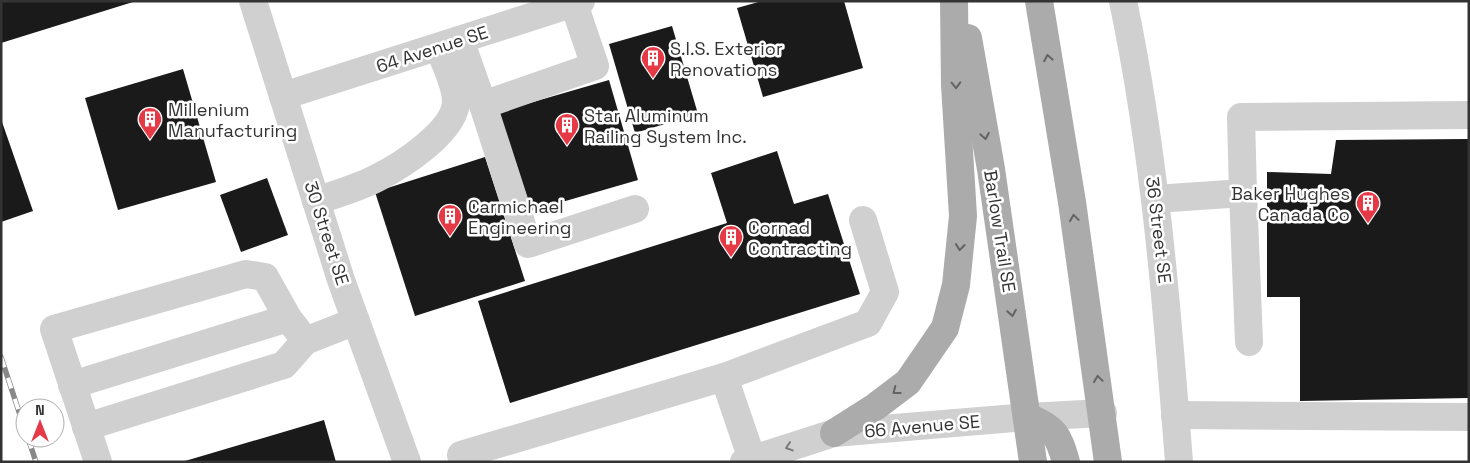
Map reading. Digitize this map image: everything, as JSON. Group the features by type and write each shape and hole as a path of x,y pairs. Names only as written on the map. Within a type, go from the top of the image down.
{"main road":[{"path":"834,433 875,407 908,382 945,328 956,285 964,216 956,86 954,1"},
{"name":"Barlow Trail SE","path":"962,1 991,169 1033,462"},
{"path":"1038,1 1072,202 1103,413 1108,462"},
{"path":"1028,417 1049,426 1059,438 1066,462"}],"street":[{"name":"30 Street SE","path":"253,1 316,201 407,462"},
{"name":"36 Street SE","path":"1123,1 1138,73 1165,275 1179,462"},
{"name":"64 Avenue SE","path":"283,96 578,2"},
{"path":"483,105 595,66 578,2"},
{"path":"450,43 483,105 528,244 635,208"},
{"path":"316,201 376,179 397,167 430,143 444,128 455,111 456,100 450,43"},
{"path":"1249,342 1241,117 1469,115"},
{"path":"1155,199 1243,193"},
{"path":"461,455 724,377 868,323 885,292 863,220"},
{"path":"98,462 54,329 246,274 264,276 288,318 305,340"},
{"path":"72,384 288,318"},
{"path":"86,427 284,365 305,340 356,320"},
{"path":"724,377 748,460"},
{"name":"66 Avenue SE","path":"748,460 834,433 1028,417 1103,413"},
{"path":"1175,415 1469,417"}],"building":[{"path":"1,1 133,1 133,2 1,43"},
{"path":"762,1 844,1 863,68 763,97 737,8"},
{"name":"S.I.S. Exterior Renovations","path":"672,26 698,114 635,133 609,44"},
{"name":"Millenium Manufacturing","path":"183,69 216,182 118,210 85,98"},
{"name":"Star Aluminum Railing System Inc.","path":"609,80 638,180 524,213 495,113"},
{"path":"1,119 33,211 1,222"},
{"name":"Baker Hughes Canada Co","path":"1469,139 1469,398 1300,401 1300,297 1267,297 1267,172 1331,174 1336,140"},
{"name":"Cornad Contracting","path":"777,151 794,204 828,194 860,294 510,403 478,301 727,223 711,173"},
{"name":"Carmichael Engineering","path":"485,157 525,281 415,316 375,192"},
{"path":"267,178 288,235 241,252 220,195"},
{"path":"324,420 336,462 185,462 185,461"}],"railway":[{"path":"1,357 15,400"},
{"path":"31,448 36,462"}],"place":[{"name":"S.I.S. Exterior Renovations","path":"653,79"},
{"name":"Millenium Manufacturing","path":"150,140"},
{"name":"Star Aluminum Railing System Inc.","path":"567,146"},
{"name":"Baker Hughes Canada Co","path":"1368,224"},
{"name":"Carmichael Engineering","path":"450,237"},
{"name":"Cornad Contracting","path":"731,258"}]}
